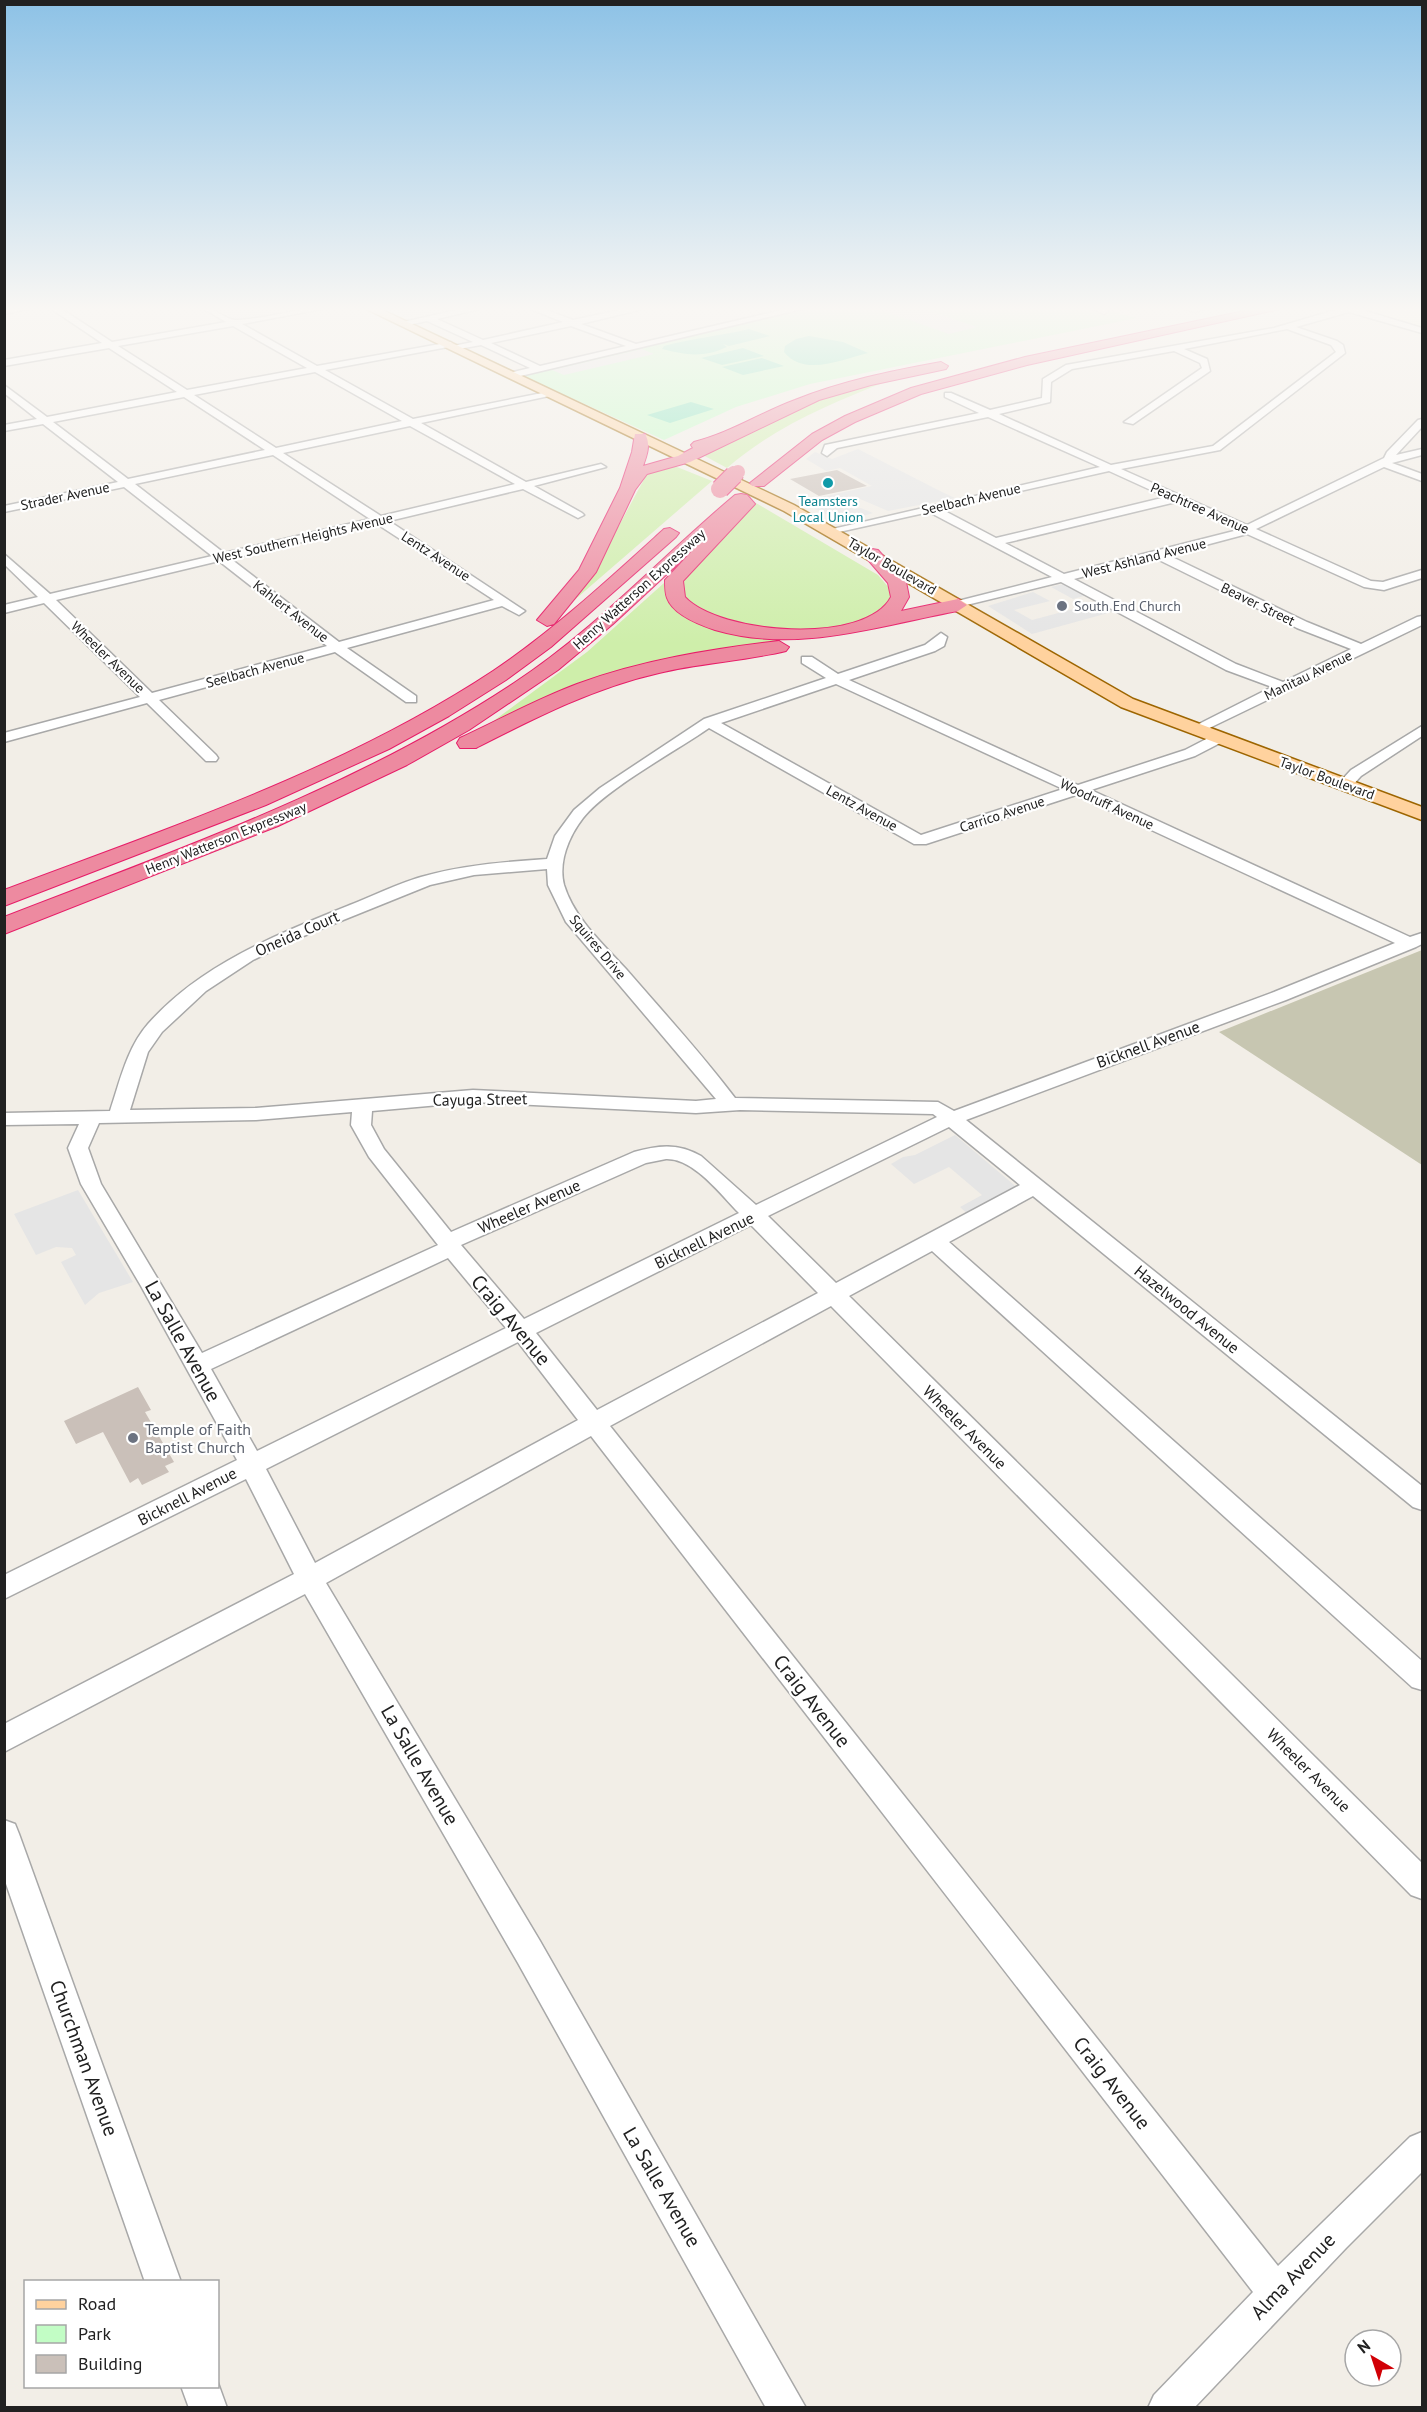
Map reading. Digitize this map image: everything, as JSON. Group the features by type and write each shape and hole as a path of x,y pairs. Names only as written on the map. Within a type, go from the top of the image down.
{"highway":[{"path":"164,838 210,812 317,765 380,732 456,689 504,657 550,617 577,586 627,490 641,471 684,459 765,419"},
{"name":"Henry Watterson Expressway","path":"4,926 220,843 381,769 472,719 513,693 586,639 759,483 817,437 851,419"},
{"path":"627,490 626,484 646,440 690,446 720,440"},
{"name":"Henry Watterson Expressway","path":"703,504 745,467"},
{"path":"741,499 747,504 677,575 673,586 679,602 691,612 710,622 759,633 815,635 958,605"},
{"name":"Henry Watterson Expressway","path":"4,899 270,798 418,725 475,691 556,634 687,518"},
{"path":"871,625 892,611 899,602 900,596 895,578 872,554"},
{"path":"220,843 293,820 370,789 553,701 601,683 691,660 840,638 938,614 958,605"}],"main road":[{"name":"Taylor Boulevard","path":"602,419 830,531 1114,697 1194,730 1346,784 1422,814"}],"street":[{"name":"Kahlert Avenue","path":"42,419 338,648 411,699"},
{"path":"4,429 58,419"},
{"name":"Lentz Avenue","path":"222,419 519,611"},
{"path":"406,419 578,515"},
{"name":"Strader Avenue","path":"4,509 428,419"},
{"path":"827,453 829,447 837,445 967,419"},
{"name":"Peachtree Avenue","path":"999,419 1374,585 1384,586 1422,574"},
{"path":"1130,422 1135,419"},
{"name":"Seelbach Avenue","path":"830,531 1110,468 1216,448 1255,419"},
{"path":"1422,422 1391,454 1387,462 1422,478"},
{"name":"West Ashland Avenue","path":"958,605 1249,530 1387,462 1422,452"},
{"name":"West Southern Heights Avenue","path":"4,609 601,467"},
{"path":"994,542 1177,498"},
{"path":"930,508 1231,667 1283,687"},
{"name":"Beaver Street","path":"1156,554 1302,626 1361,649"},
{"name":"Wheeler Avenue","path":"4,557 211,758"},
{"name":"Seelbach Avenue","path":"4,738 505,601"},
{"name":"Manitau Avenue","path":"1194,730 1422,620"},
{"path":"709,722 930,648 939,643 941,637"},
{"name":"Woodruff Avenue","path":"807,660 836,679 1077,790 1416,941"},
{"name":"Lentz Avenue","path":"709,722 920,841"},
{"name":"Squires Drive","path":"709,722 605,791 568,826 555,863 556,885 572,918 695,1060 730,1105"},
{"path":"1346,784 1356,774 1422,730"},
{"name":"Carrico Avenue","path":"920,841 1190,753 1219,738"},
{"name":"Oneida Court","path":"118,1117 139,1052 155,1028 200,987 247,956 295,933 425,881 474,870 555,863"},
{"name":"Bicknell Avenue","path":"4,1588 249,1464 951,1117 1271,999 1416,941"},
{"name":"Cayuga Street","path":"4,1119 256,1114 473,1096 696,1107 730,1105 844,1108 919,1105 938,1108 951,1117"},
{"name":"Craig Avenue","path":"363,1105 361,1125 364,1133 1276,2292"},
{"name":"Hazelwood Avenue","path":"951,1117 1422,1500"},
{"name":"La Salle Avenue","path":"91,1118 78,1148 92,1184 197,1365 310,1580 529,1952 787,2408"},
{"name":"Wheeler Avenue","path":"197,1365 450,1244 641,1157 664,1153 684,1155 707,1171 753,1215 1422,1884"},
{"path":"4,1739 145,1663 310,1580 594,1423 1035,1186"},
{"path":"933,1240 1095,1382 1422,1678"},
{"name":"Churchman Avenue","path":"4,1834 162,2280"},
{"name":"Alma Avenue","path":"1167,2408 1276,2292 1422,2149"},
{"path":"201,2388 208,2408"}],"shaded area":[{"path":"858,449 955,498 888,511 853,496 835,500 854,509 861,508 873,513 850,520 837,519 800,502 872,486 840,468 826,471 806,459 815,452 832,459"},
{"path":"1067,583 1119,610 1032,634 988,606 1033,592 1050,601 1014,610 1032,620 1100,602 1087,595 1073,599 1051,587"},
{"path":"1422,950 1422,1165 1219,1032"},
{"path":"955,1135 1019,1189 971,1217 960,1207 982,1195 949,1167 914,1184 891,1164"},
{"path":"78,1190 133,1282 99,1293 85,1305 61,1262 76,1255 72,1248 56,1247 36,1255 14,1214"}],"green space":[{"path":"617,419 711,419 664,440"},
{"path":"657,419 684,419 670,423"},
{"path":"772,419 801,419 764,440 727,468 701,454"},
{"path":"672,465 712,481 571,603 595,570 648,472"},
{"path":"756,503 878,575 890,589 891,599 874,614 856,623 803,632 753,628 700,610 688,600 682,589 685,575"},
{"path":"664,583 666,594 757,637 782,641 706,654 484,728 587,652"}],"building":[{"name":"Teamsters Local Union","path":"837,470 867,486 819,496 790,479"},
{"name":"Temple of Faith Baptist Church","path":"138,1387 151,1410 145,1412 174,1462 165,1466 169,1472 142,1485 138,1478 130,1483 103,1432 76,1444 64,1421"}],"place":[{"name":"Teamsters Local Union","path":"828,483"},
{"name":"South End Church","path":"1062,606"},
{"name":"Temple of Faith Baptist Church","path":"133,1438"}]}
